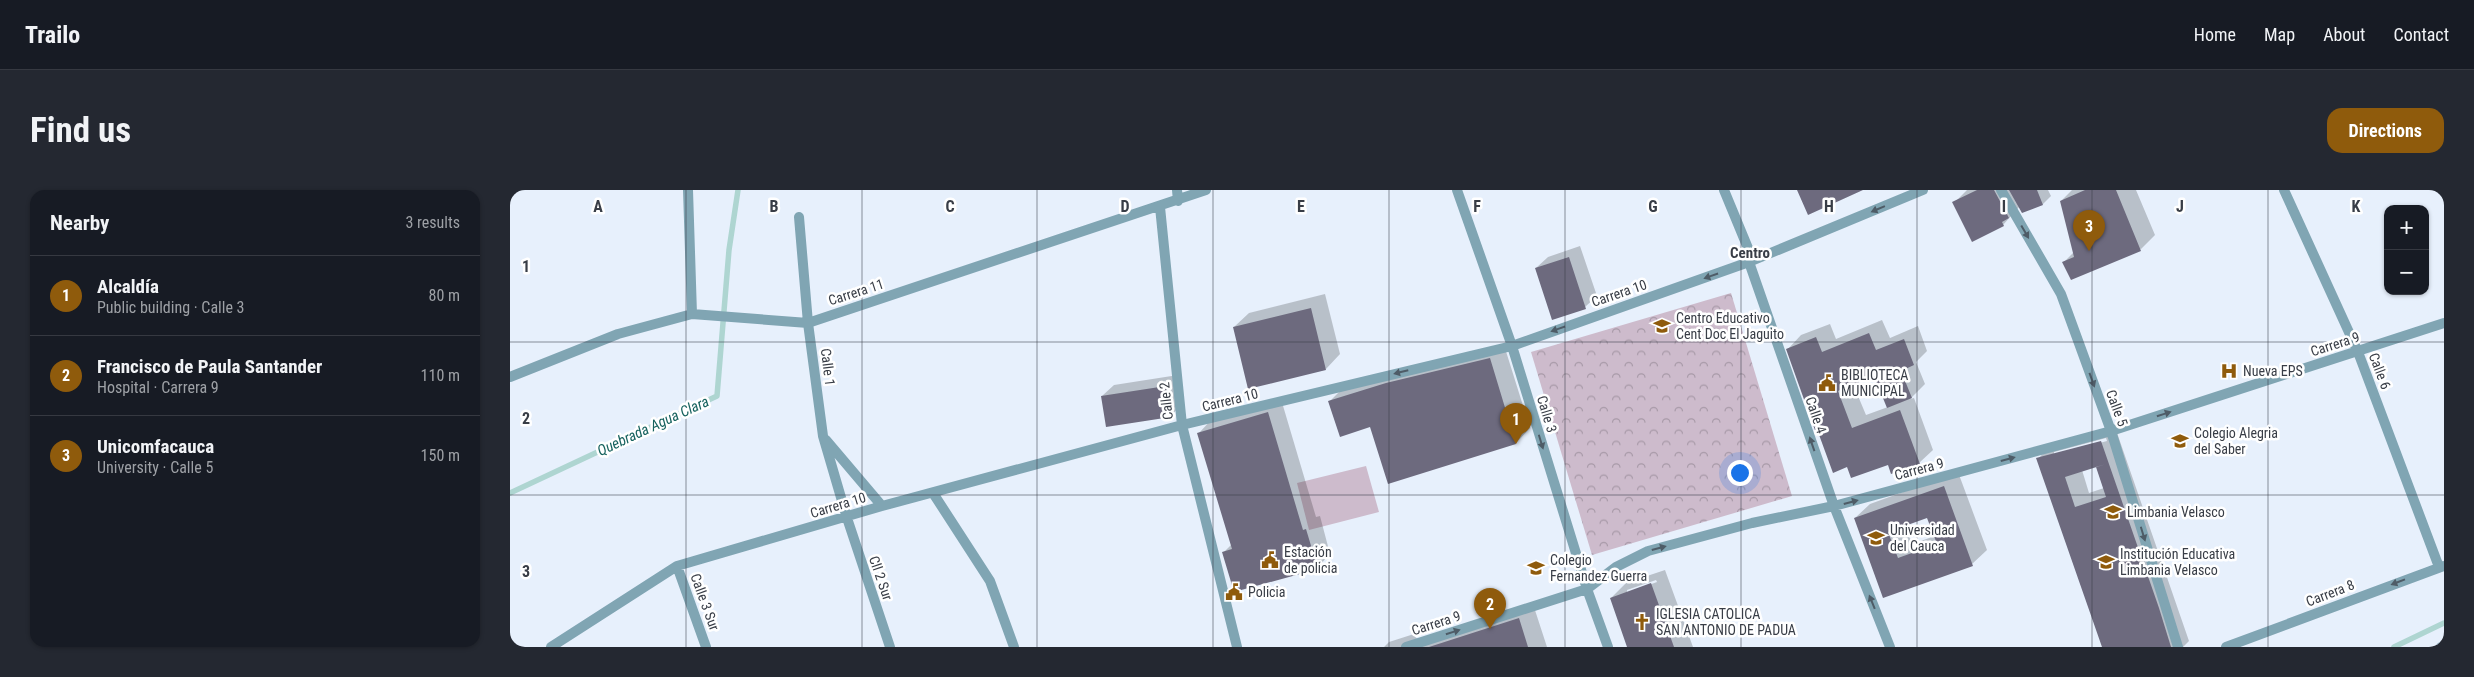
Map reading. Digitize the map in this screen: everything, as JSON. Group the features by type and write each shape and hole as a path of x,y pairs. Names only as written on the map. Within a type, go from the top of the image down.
{"street":[{"path":"688,190 692,314"},
{"name":"Carrera 11","path":"510,377 618,334 692,314 713,318 808,323 1160,207 1178,195 1206,190"},
{"name":"Calle 3","path":"1457,190 1512,346 1587,589 1608,647"},
{"name":"Calle 4","path":"1724,190 1750,253 1749,262 1834,506 1890,647"},
{"name":"Carrera 10","path":"551,647 677,566 882,506 1182,425 1512,346 1749,262 1923,190"},
{"name":"Calle 5","path":"2001,190 2060,294 2112,431 2178,647"},
{"name":"Calle 6","path":"2284,190 2358,352 2442,566"},
{"name":"Calle 2","path":"1160,207 1182,425 1237,647"},
{"name":"Calle 1","path":"798,217 808,323 823,436 846,518"},
{"name":"Carrera 9","path":"1406,647 1587,589 1616,567 1648,551 1752,523 1834,506 2112,431 2444,323"},
{"path":"823,436 882,506"},
{"path":"933,493 990,581 1014,647"},
{"name":"Cll 2 Sur","path":"846,518 890,647"},
{"name":"Calle 3 Sur","path":"677,566 706,647"},
{"name":"Carrera 8","path":"2226,647 2442,566"}],"green space":[{"path":"1731,293 1792,496 1592,555 1531,352"},
{"path":"1366,466 1379,512 1309,530 1297,483"}],"building":[{"path":"1797,190 1863,190 1808,215"},
{"path":"1977,190 1994,190 2009,218 2002,222 2004,226 1972,242 1952,202"},
{"path":"2009,190 2037,190 2043,205 2022,213"},
{"path":"2085,190 2116,190 2141,251 2071,280 2062,262 2074,257 2060,201"},
{"path":"1569,257 1586,309 1552,320 1535,268"},
{"path":"1311,308 1326,370 1248,389 1233,327"},
{"name":"BIBLIOTECA MUNICIPAL","path":"1869,333 1876,350 1904,339 1914,365 1901,371 1912,398 1887,408 1874,376 1838,391 1852,428 1900,410 1920,464 1891,474 1888,465 1851,478 1847,467 1833,473 1818,432 1816,433 1786,349 1816,337 1822,352"},
{"path":"1490,358 1516,444 1388,484 1370,427 1340,437 1328,401 1386,383"},
{"path":"1166,386 1171,417 1106,427 1101,396"},
{"path":"1268,412 1303,530 1306,529 1318,569 1234,592 1222,552 1232,549 1197,433"},
{"path":"2101,441 2171,647 2102,647 2036,458","holes":["2096,467 2106,497 2075,507 2065,477"]},
{"name":"Universidad del Cauca","path":"1944,486 1973,566 1883,598 1854,518","holes":["1927,518 1937,544 1898,558 1888,532"]},
{"name":"IGLESIA CATOLICA SAN ANTONIO DE PADUA","path":"1651,583 1674,647 1627,647 1610,598"},
{"path":"1519,618 1528,647 1429,647"}],"waterway":[{"name":"Quebrada Agua Clara","path":"510,493 717,396 729,250 738,190"},
{"path":"2394,647 2444,623"}],"place":[{"name":"Unicomfacauca","path":"2089,251"},
{"name":"Centro Educativo Cent Doc El Jaguito","path":"1662,326"},
{"name":"Nueva EPS","path":"2229,371"},
{"name":"BIBLIOTECA MUNICIPAL","path":"1827,383"},
{"name":"Colegio Alegria del Saber","path":"2180,441"},
{"name":"Alcaldía","path":"1516,444"},
{"name":"Limbania Velasco","path":"2113,512"},
{"name":"Universidad del Cauca","path":"1876,538"},
{"name":"Estación de policia","path":"1270,560"},
{"name":"Institución Educativa Limbania Velasco","path":"2106,562"},
{"name":"Colegio Fernandez Guerra","path":"1536,568"},
{"name":"Policia","path":"1234,592"},
{"name":"IGLESIA CATOLICA SAN ANTONIO DE PADUA","path":"1642,622"},
{"name":"Francisco de Paula Santander","path":"1490,629"}],"district":[{"name":"Centro","path":"1750,253"}]}
